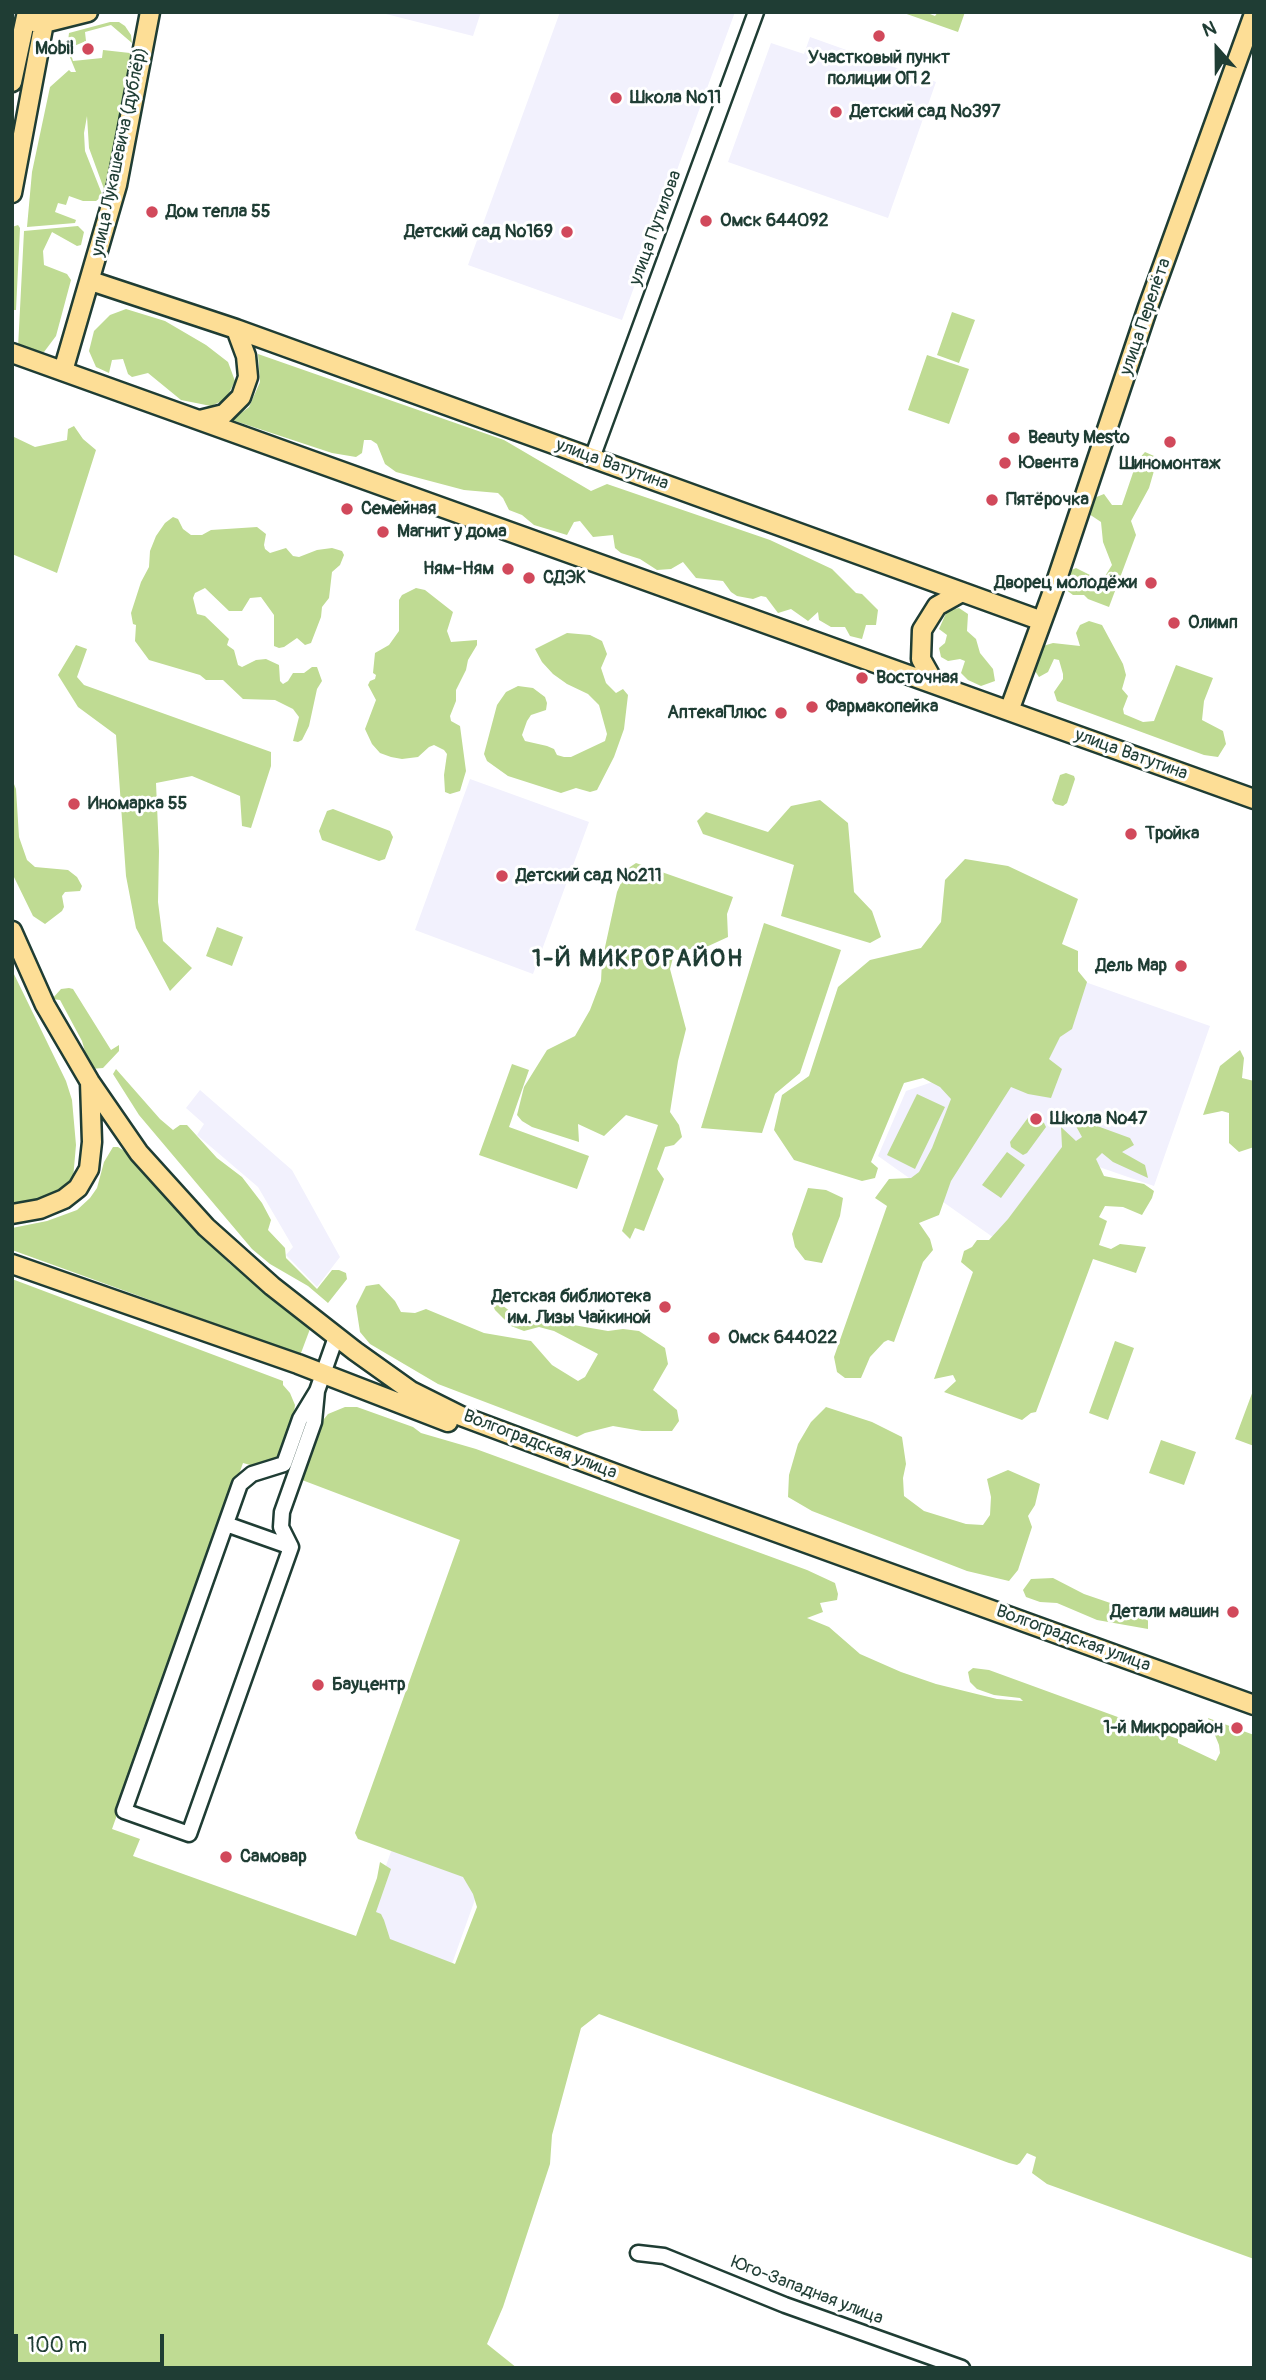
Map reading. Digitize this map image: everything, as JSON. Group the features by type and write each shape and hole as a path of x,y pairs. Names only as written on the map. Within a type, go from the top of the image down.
{"main road":[{"path":"30,21 88,12"},
{"name":"улица Лукашевича (дублёр)","path":"64,371 117,185 150,12"},
{"name":"улица Перелёта","path":"1042,621 1148,307 1254,14"},
{"path":"12,82 30,21"},
{"path":"12,193 30,21"},
{"name":"улица Ватутина","path":"91,281 236,329 1042,621"},
{"path":"200,420 224,414 241,397 248,377 246,356 236,329"},
{"name":"улица Ватутина","path":"12,354 1254,799"},
{"path":"935,684 921,659 922,630 937,606 962,592"},
{"path":"1009,711 1042,621"},
{"name":"Волгоградская улица","path":"12,931 45,1005 90,1083 139,1153 206,1227 272,1286 336,1337 411,1391 461,1416 1254,1705"},
{"path":"12,1214 40,1209 64,1199 78,1188 89,1169 92,1142 90,1083"},
{"name":"Волгоградская улица","path":"12,1264 323,1374 457,1426 1254,1717"}],"street":[{"name":"улица Путилова","path":"592,457 756,12"},
{"path":"317,1391 314,1422 282,1511 281,1527 291,1547 189,1834 124,1811 240,1484 245,1478 284,1464 300,1419 317,1391 336,1337"},
{"path":"226,1524 291,1547"},
{"name":"Юго-Западная улица","path":"638,2253 664,2256 785,2305 962,2368"}],"shaded area":[{"path":"378,12 481,12 473,36"},
{"path":"560,12 735,12 622,320 468,265"},
{"name":"Детский сад №397","path":"810,37 936,82 888,218 728,162 771,43 804,54"},
{"name":"Детский сад №211","path":"470,779 589,822 533,974 415,930"},
{"name":"Школа №47","path":"1054,971 1210,1026 1154,1186 1076,1159 1004,1245 878,1156 906,1091 1026,1050"},
{"path":"200,1090 292,1170 340,1257 317,1287 286,1255 293,1247 258,1187 197,1135 204,1124 186,1108"},
{"path":"398,1832 488,1863 448,1975 358,1944"}],"green space":[{"path":"901,12 925,12 935,16 938,12 965,12 958,32"},
{"path":"119,22 125,26 131,35 132,43 111,25 85,32 86,41 74,46 70,51 73,61 102,58 103,50 130,53 131,56 107,190 104,189 89,148 87,116 85,151 102,194 100,198 96,201 83,201 69,196 66,205 58,203 55,212 76,220 75,223 27,227 32,172 50,87 69,70 76,72 67,50 69,33"},
{"path":"18,225 16,310 12,314 12,227"},
{"path":"78,226 84,232 81,245 77,246 52,232 43,251 44,265 67,274 71,280 56,336 44,352 22,350 18,348 24,231"},
{"path":"126,309 165,321 206,345 228,362 235,381 226,399 211,406 181,400 148,373 132,377 128,374 123,359 112,360 109,373 96,367 89,351 94,331 110,315"},
{"path":"952,312 975,320 959,363 937,355"},
{"path":"258,354 504,440 591,491 607,484 770,540 832,569 878,610 876,625 866,625 862,639 850,636 845,627 831,627 819,620 818,612 808,621 791,609 778,613 766,597 753,599 737,596 723,581 696,578 683,562 671,569 657,570 640,559 621,553 615,548 613,535 593,537 580,521 574,522 567,535 534,525 522,515 509,510 498,493 464,490 396,472 385,464 377,444 371,440 364,440 362,453 356,457 332,453 232,420 249,407 260,382"},
{"path":"927,355 969,369 949,424 908,410"},
{"path":"74,426 83,439 96,450 57,573 12,554 12,436 35,447 67,440 68,429"},
{"path":"1145,452 1154,456 1156,464 1149,488 1131,521 1136,535 1109,607 1084,595 1073,595 1065,589 1067,572 1076,568 1102,581 1112,565 1103,542 1101,522 1089,514 1089,505 1094,498 1104,494 1112,505 1122,505 1137,461"},
{"path":"173,517 178,519 183,529 191,535 202,535 211,530 257,527 266,534 264,545 270,553 286,548 293,556 299,557 317,550 332,548 342,551 344,555 340,565 332,572 329,598 322,607 311,643 305,645 297,638 284,647 274,646 274,615 261,597 250,598 242,611 229,611 205,588 195,593 193,598 197,614 205,616 229,639 227,645 234,650 238,665 242,667 256,660 266,659 279,665 280,681 283,684 293,673 304,673 317,667 322,681 317,689 309,726 302,740 293,741 299,717 293,709 275,700 243,699 223,680 206,680 200,675 149,660 135,641 136,625 133,624 131,613 149,567 150,551 156,536"},
{"path":"416,588 425,590 453,612 447,631 451,642 477,640 456,690 456,701 450,716 451,721 460,726 466,771 460,791 450,794 445,792 447,754 444,750 434,745 418,757 391,757 380,753 365,729 376,700 368,685 376,675 373,673 375,653 389,645 399,631 399,600 402,595"},
{"path":"959,608 968,614 967,631 976,639 980,653 993,669 995,681 981,686 961,673 965,661 948,661 941,657 939,648 945,643 947,635 939,629 947,611"},
{"path":"1089,621 1102,625 1123,664 1126,675 1122,689 1128,696 1124,714 1143,722 1154,721 1176,665 1213,678 1204,701 1202,720 1223,731 1226,744 1218,757 1204,755 1057,701 1054,692 1063,679 1059,660 1054,659 1048,672 1039,677 1033,668 1037,654 1043,646 1053,643 1080,646 1076,633 1080,625"},
{"path":"567,633 590,635 602,641 607,654 601,668 606,683 616,693 623,689 628,695 624,729 614,757 597,790 590,792 576,788 561,793 508,776 487,761 484,754 497,705 506,692 518,686 533,688 545,697 547,703 546,710 531,715 527,721 522,735 525,741 554,749 557,755 571,757 605,741 607,734 599,705 588,694 553,674 535,649"},
{"path":"76,645 87,649 77,677 84,685 271,752 271,766 251,828 242,826 240,796 192,776 156,783 158,902 163,941 192,968 170,991 136,928 126,876 116,735 78,707 58,675"},
{"path":"1066,773 1075,779 1067,803 1063,806 1052,800 1060,775"},
{"path":"12,779 16,789 19,837 27,860 35,867 68,870 77,877 82,886 80,891 65,892 62,896 62,911 45,924 33,916 12,873"},
{"path":"820,800 848,823 854,892 872,911 881,937 870,943 781,916 794,865 703,834 697,821 706,812 768,832 791,806"},
{"path":"333,809 390,831 393,837 385,859 379,861 322,840 319,831 327,811"},
{"path":"965,859 1008,866 1078,899 1062,944 1078,951 1078,971 1087,982 1072,1029 1060,1037 1049,1059 1062,1069 1051,1098 1028,1094 1011,1087 951,1181 939,1215 919,1223 930,1239 933,1250 923,1262 894,1342 884,1342 870,1357 861,1378 845,1378 837,1372 834,1357 887,1206 875,1198 889,1179 911,1178 919,1172 932,1148 951,1099 940,1087 923,1078 904,1083 871,1162 878,1168 875,1178 862,1181 794,1160 774,1130 782,1095 809,1076 838,987 870,960 921,948 941,922 945,880"},
{"path":"636,863 733,897 727,914 728,937 704,948 675,950 670,969 686,1029 670,1112 679,1125 682,1137 674,1145 665,1147 657,1169 664,1179 644,1231 635,1228 630,1239 622,1231 658,1125 626,1115 604,1136 578,1124 579,1142 532,1127 517,1115 524,1087 547,1050 575,1036 590,1010 601,981 602,961 617,892 627,869"},
{"path":"764,923 841,950 800,1073 775,1094 762,1133 701,1128"},
{"path":"217,927 243,937 232,966 206,956"},
{"path":"12,970 66,1081 72,1100 76,1145 73,1179 64,1191 51,1200 12,1205"},
{"path":"61,989 73,989 111,1050 119,1045 119,1051 103,1068 90,1069 82,1041 60,1000 52,999"},
{"path":"1240,1050 1244,1058 1242,1078 1254,1081 1254,1147 1239,1152 1229,1143 1229,1113 1222,1111 1203,1115 1220,1066"},
{"path":"512,1064 529,1070 509,1127 589,1156 577,1189 479,1155"},
{"path":"116,1069 160,1119 173,1130 180,1125 187,1125 217,1158 242,1177 262,1203 271,1220 268,1230 285,1248 286,1258 317,1289 332,1270 346,1273 347,1279 328,1303 308,1286 270,1264 252,1249 139,1115 113,1074"},
{"path":"917,1094 945,1107 915,1169 887,1155"},
{"path":"1030,1115 1035,1116 1046,1127 1023,1155 1011,1147 1010,1142"},
{"path":"1072,1119 1130,1138 1134,1145 1122,1152 1145,1165 1148,1178 1113,1162 1102,1153 1096,1159 1104,1176 1144,1184 1154,1191 1152,1198 1142,1215 1123,1207 1105,1206 1099,1217 1107,1221 1099,1245 1111,1249 1120,1244 1146,1247 1136,1273 1093,1259 1036,1412 1022,1420 944,1392 956,1381 953,1375 934,1379 973,1272 961,1262 964,1251 972,1247 977,1240 989,1240 1008,1219 1062,1147 1061,1127 1076,1141 1082,1137"},
{"path":"113,1147 129,1154 172,1206 230,1264 310,1329 301,1353 12,1250 12,1228 47,1221 77,1210 90,1198 97,1188 104,1162"},
{"path":"1007,1152 1025,1165 1001,1198 982,1185"},
{"path":"808,1188 826,1190 843,1198 840,1216 822,1263 805,1260 795,1247 792,1234"},
{"path":"12,1279 283,1381 295,1405 293,1421 277,1466 265,1469 243,1463 112,1829 140,1839 133,1856 356,1936 380,1862 391,1869 376,1912 381,1914 390,1939 455,1964 477,1907 463,1877 358,1839 355,1833 460,1540 302,1480 324,1419 328,1414 345,1407 357,1407 413,1427 421,1433 476,1449 807,1570 835,1583 837,1600 820,1603 823,1612 807,1618 829,1627 860,1654 901,1672 997,1699 1023,1701 1020,1698 994,1695 977,1689 970,1682 968,1672 973,1668 989,1670 1178,1739 1178,1743 1216,1761 1220,1753 1219,1745 1208,1718 1254,1735 1254,2259 1047,2184 1032,2173 1036,2157 1027,2153 1017,2165 1009,2163 599,2014 581,2028 552,2135 550,2164 503,2307 487,2344 517,2368 12,2368"},
{"path":"379,1284 401,1312 415,1313 426,1309 484,1333 531,1341 552,1365 578,1381 585,1377 598,1354 554,1331 539,1327 524,1331 511,1326 495,1310 492,1303 502,1305 525,1323 556,1322 608,1331 639,1331 665,1348 668,1364 653,1390 677,1410 679,1421 672,1431 642,1431 613,1426 577,1437 438,1384 370,1344 360,1332 356,1306 366,1286"},
{"path":"1115,1341 1134,1348 1108,1420 1089,1413"},
{"path":"1254,1388 1254,1446 1235,1439"},
{"path":"826,1407 872,1422 902,1437 906,1464 903,1478 904,1496 924,1511 966,1524 983,1525 990,1515 991,1497 987,1479 1008,1470 1040,1484 1035,1505 1028,1516 1032,1527 1018,1570 1009,1581 967,1571 812,1511 788,1497 789,1475 798,1444 811,1422"},
{"path":"1161,1440 1196,1452 1184,1485 1149,1473"},
{"path":"1053,1578 1148,1620 1148,1629 1097,1620 1057,1603 1040,1602 1026,1597 1023,1590 1031,1579"}],"place":[{"name":"Участковый пункт полиции ОП 2","path":"879,36"},
{"name":"Mobil","path":"88,49"},
{"name":"Школа №11","path":"616,98"},
{"name":"Детский сад №397","path":"836,112"},
{"name":"Дом тепла 55","path":"152,212"},
{"name":"Омск 644092","path":"706,221"},
{"name":"Детский сад №169","path":"567,232"},
{"name":"Beauty Mesto","path":"1014,438"},
{"name":"Шиномонтаж","path":"1170,442"},
{"name":"Ювента","path":"1005,463"},
{"name":"Пятёрочка","path":"992,500"},
{"name":"Семейная","path":"347,509"},
{"name":"Магнит у дома","path":"383,532"},
{"name":"Ням-Ням","path":"508,569"},
{"name":"СДЭК","path":"529,578"},
{"name":"Дворец молодёжи","path":"1151,583"},
{"name":"Олимп","path":"1174,623"},
{"name":"Восточная","path":"862,678"},
{"name":"Фармакопейка","path":"812,707"},
{"name":"АптекаПлюс","path":"781,713"},
{"name":"Иномарка 55","path":"74,804"},
{"name":"Тройка","path":"1131,834"},
{"name":"Детский сад №211","path":"502,876"},
{"name":"Дель Мар","path":"1181,966"},
{"name":"Школа №47","path":"1036,1119"},
{"name":"Детская библиотека им. Лизы Чайкиной","path":"665,1307"},
{"name":"Омск 644022","path":"714,1338"},
{"name":"Детали машин","path":"1233,1612"},
{"name":"Бауцентр","path":"318,1685"},
{"name":"1-й Микрорайон","path":"1237,1728"},
{"name":"Самовар","path":"226,1857"}],"district":[{"name":"1-Й МИКРОРАЙОН","path":"638,960"}]}
